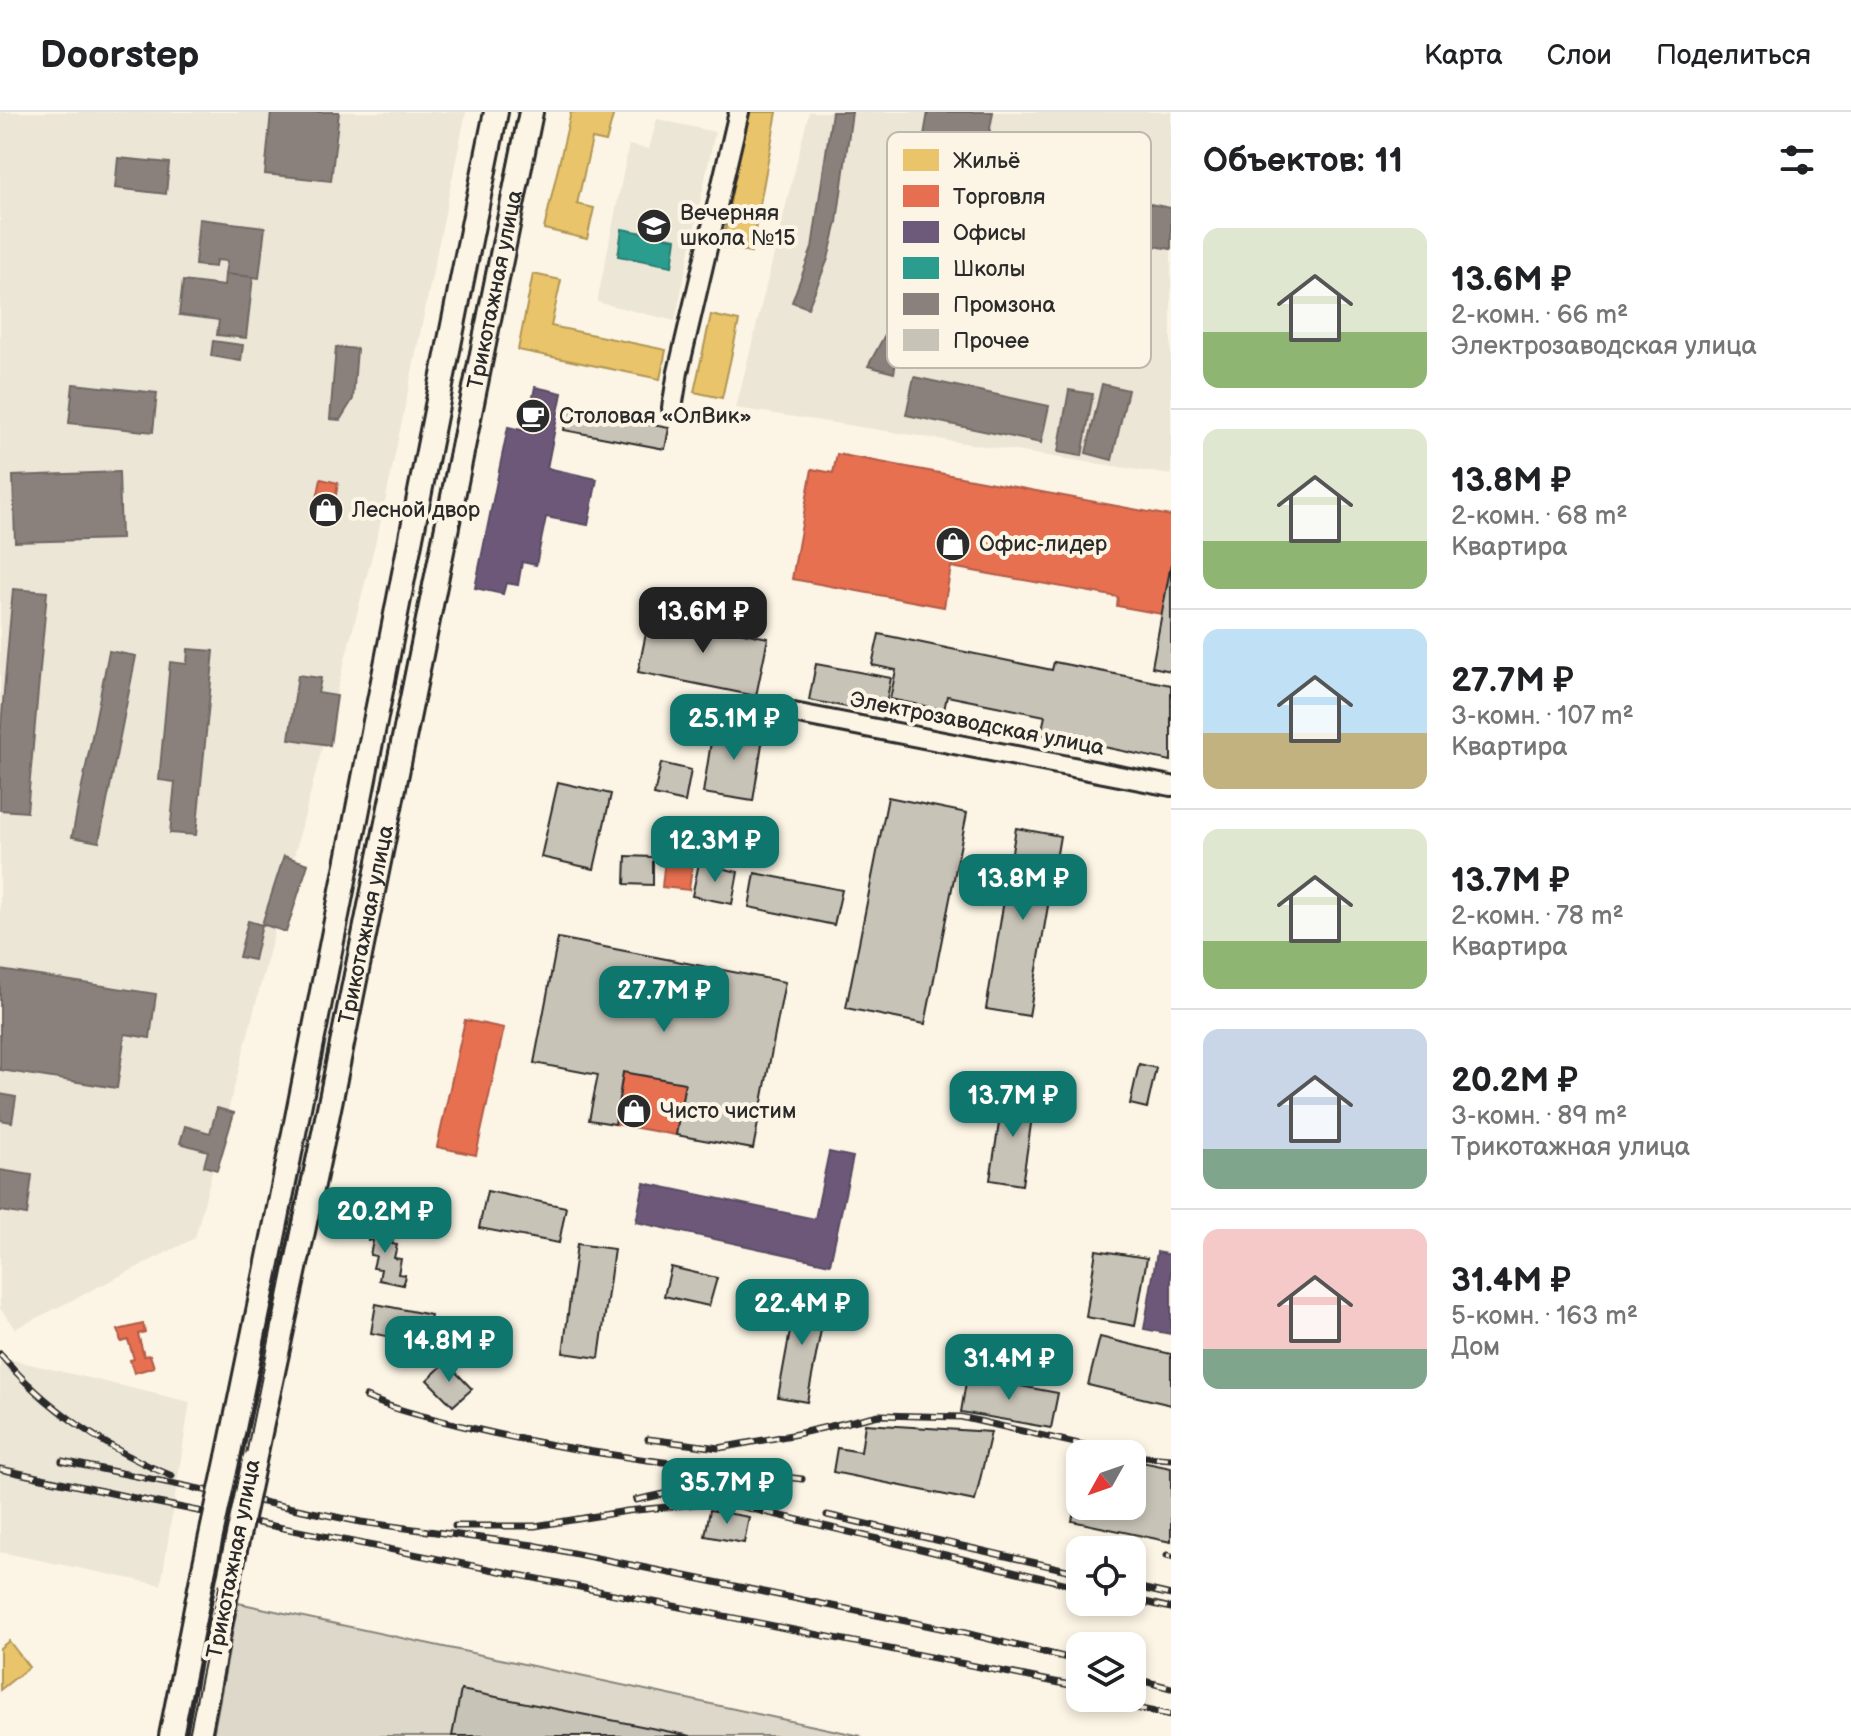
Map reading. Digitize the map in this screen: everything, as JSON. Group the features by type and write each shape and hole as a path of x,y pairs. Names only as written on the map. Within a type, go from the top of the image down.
{"main road":[{"name":"Трикотажная улица","path":"171,1736 292,1152 424,460 496,112"},
{"name":"Трикотажная улица","path":"199,1736 531,112"}],"street":[{"path":"672,408 739,112"},
{"name":"Электрозаводская улица","path":"773,709 1171,786"}],"shaded area":[{"path":"0,112 466,112 382,517 195,1238 15,1329 0,1308"},
{"path":"809,112 1171,112 1171,475 736,408"},
{"name":"Вечерняя школа №15","path":"657,119 715,132 675,321 597,302 629,145 649,149"},
{"path":"0,1357 190,1402 161,1585 0,1552"},
{"path":"238,1603 861,1736 213,1736"}],"building: Жильё":[{"path":"571,112 614,112 606,142 592,139 577,204 594,208 587,239 544,229"},
{"path":"747,112 777,112 751,252 722,247"},
{"path":"533,274 561,280 551,326 666,350 660,379 518,350"},
{"path":"711,315 739,321 722,398 694,392"},
{"path":"9,1641 29,1667 0,1690 0,1648"}],"building: Торговля":[{"path":"837,454 1171,516 1171,564 1162,614 1117,606 1118,597 951,567 944,607 792,579 812,469 833,473"},
{"path":"321,479 338,483 332,518 314,514"},
{"path":"665,858 693,860 689,890 662,887"},
{"path":"465,1020 504,1028 476,1155 437,1147"},
{"path":"623,1072 685,1083 676,1135 615,1124"},
{"path":"143,1324 145,1332 138,1334 144,1356 150,1355 154,1367 134,1373 130,1360 134,1359 128,1340 121,1342 118,1330"}],"building: Офисы":[{"path":"535,387 562,393 547,468 597,479 588,525 546,517 536,565 522,562 518,585 506,583 503,594 475,588 508,427 526,431"},
{"path":"829,1152 853,1157 830,1264 636,1222 644,1183 815,1219"},
{"path":"1157,1252 1171,1255 1171,1334 1144,1329"}],"building: Школы":[{"path":"622,229 676,239 672,266 618,256"}],"building: Промзона":[{"path":"271,112 339,112 331,181 265,174"},
{"path":"832,112 852,112 837,222 828,259 808,308 792,302 812,248"},
{"path":"928,112 993,112 989,132 925,132"},
{"path":"118,158 169,163 166,194 115,188"},
{"path":"1151,204 1171,208 1171,249 1151,245"},
{"path":"199,219 265,227 259,278 225,274 227,261 216,260 215,267 195,265"},
{"path":"225,274 253,277 246,338 217,335 219,320 179,315 183,281 224,286"},
{"path":"887,331 887,368 895,368 894,373 868,366"},
{"path":"213,341 243,345 241,361 211,356"},
{"path":"336,347 357,349 353,399 340,420 330,419"},
{"path":"914,377 1049,406 1041,443 906,415"},
{"path":"73,384 157,393 153,432 69,423"},
{"path":"1102,384 1128,390 1112,460 1086,453"},
{"path":"1069,390 1093,394 1082,456 1058,452"},
{"path":"119,472 121,539 15,542 13,476"},
{"path":"13,589 47,592 27,812 0,810 0,737"},
{"path":"188,649 214,651 196,835 170,833 175,782 159,780 170,662 187,664"},
{"path":"109,651 136,656 99,842 72,837"},
{"path":"298,675 321,678 318,693 337,696 330,745 289,739"},
{"path":"284,856 308,864 286,932 262,924"},
{"path":"248,921 262,925 254,960 239,957"},
{"path":"0,970 156,994 150,1038 125,1034 117,1088 0,1070"},
{"path":"0,1094 16,1097 12,1122 0,1120"},
{"path":"217,1108 234,1113 217,1170 204,1166 208,1151 180,1143 185,1126 210,1133"},
{"path":"0,1170 32,1175 27,1215 0,1211"}],"building: Прочее":[{"path":"568,409 669,428 665,449 564,430"},
{"path":"1171,564 1171,671 1152,667"},
{"path":"650,614 768,638 756,696 638,672"},
{"path":"879,634 1052,670 1054,662 1171,685 1171,761 1041,734 1045,716 947,696 944,710 890,699 896,670 872,665"},
{"path":"816,664 891,678 884,714 809,700"},
{"path":"714,723 764,731 753,801 703,793"},
{"path":"661,763 691,770 685,802 654,795"},
{"path":"558,782 611,794 594,869 541,857"},
{"path":"888,797 967,813 925,1024 846,1008"},
{"path":"1016,828 1060,836 1029,1016 986,1009"},
{"path":"626,856 653,857 653,885 625,884"},
{"path":"699,863 738,872 732,904 692,896"},
{"path":"755,873 842,890 834,925 749,907"},
{"path":"558,938 785,982 753,1149 676,1135 685,1083 623,1072 615,1124 589,1120 598,1075 534,1063"},
{"path":"1139,1064 1156,1068 1147,1108 1130,1104"},
{"path":"1004,1092 1035,1097 1022,1185 990,1180"},
{"path":"394,1190 395,1206 384,1207 382,1191"},
{"path":"487,1191 566,1207 559,1243 479,1228"},
{"path":"371,1225 390,1229 394,1235 392,1244 397,1245 394,1258 401,1259 398,1274 405,1275 403,1285 379,1280 381,1269 373,1268 376,1256 370,1255 373,1241 368,1240"},
{"path":"577,1244 614,1249 599,1358 563,1353"},
{"path":"1096,1250 1147,1258 1135,1326 1086,1317"},
{"path":"671,1267 717,1278 709,1306 664,1296"},
{"path":"797,1293 827,1299 807,1402 778,1397"},
{"path":"376,1304 431,1315 426,1344 371,1333"},
{"path":"1100,1337 1171,1354 1171,1405 1088,1385"},
{"path":"446,1362 472,1389 453,1406 427,1380"},
{"path":"967,1376 1058,1393 1051,1428 961,1412"},
{"path":"865,1424 991,1432 975,1501 833,1472 837,1448 861,1452"},
{"path":"1146,1463 1171,1468 1171,1542 1072,1521 1146,1520"},
{"path":"710,1510 749,1517 744,1543 705,1536"},
{"path":"461,1690 691,1736 452,1736"}],"tram line":[{"path":"189,1736 518,112"}],"railway":[{"path":"0,1354 37,1392 79,1426 125,1454 172,1476"},
{"path":"366,1397 431,1418 553,1445 802,1479"},
{"path":"648,1439 719,1448 879,1415 961,1417 1066,1441"},
{"path":"1146,1457 1171,1459"},
{"path":"62,1461 361,1522 533,1545 965,1633 1066,1658"},
{"path":"0,1469 1066,1684"},
{"path":"636,1500 716,1483 750,1481"},
{"path":"455,1526 535,1526 627,1511 727,1503 1066,1584"},
{"path":"827,1515 1066,1570"},
{"path":"1167,1555 1171,1556"},
{"path":"1146,1589 1171,1595"},
{"path":"1146,1602 1171,1608"},
{"path":"1146,1682 1171,1688"},
{"path":"1146,1710 1171,1715"}],"place":[{"name":"Вечерняя школа №15","path":"654,226"},
{"name":"Столовая «ОлВик»","path":"533,416"},
{"name":"Лесной двор","path":"326,510"},
{"name":"Офис-лидер","path":"953,544"},
{"name":"Чисто чистим","path":"634,1111"}]}
